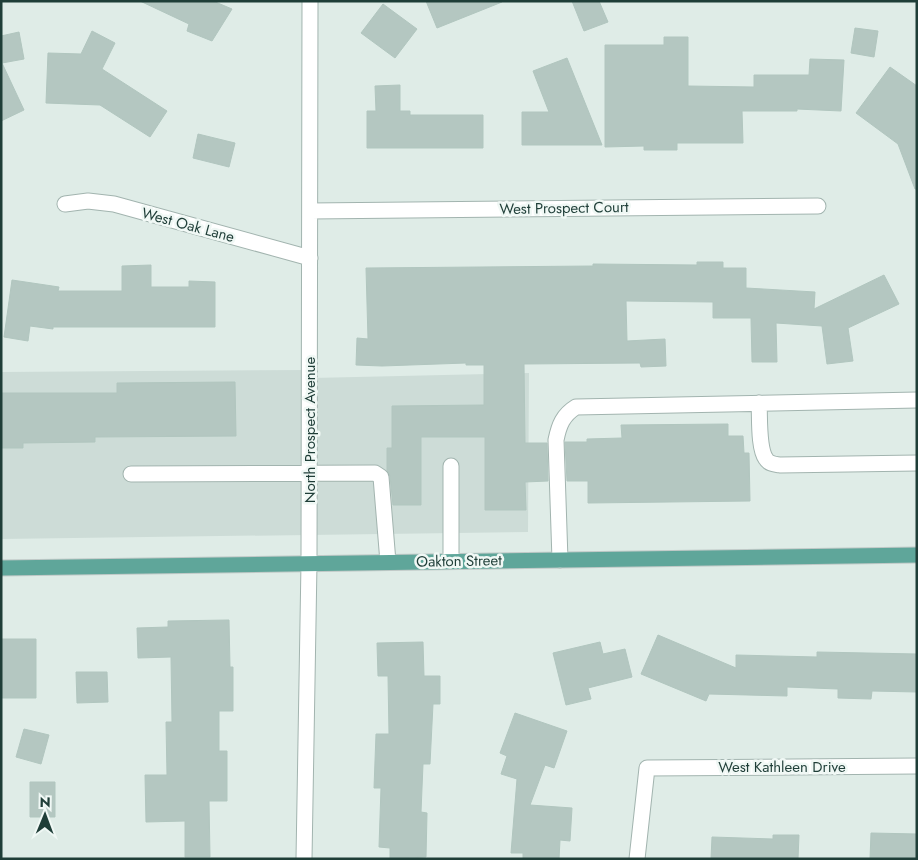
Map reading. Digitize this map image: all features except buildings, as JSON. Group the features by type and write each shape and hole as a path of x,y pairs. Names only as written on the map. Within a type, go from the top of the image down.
{"main road":[{"name":"Oakton Street","path":"1,568 917,555"}],"street":[{"name":"North Prospect Avenue","path":"304,859 310,472 310,1"},
{"name":"West Oak Lane","path":"65,204 88,201 114,204 310,258"},
{"name":"West Prospect Court","path":"310,210 818,206"},
{"path":"560,560 556,440 559,426 568,412 576,407 917,400"},
{"path":"759,403 762,452 766,460 772,464 917,463"},
{"path":"451,466 451,561"},
{"path":"130,474 375,473 381,476 388,562"},
{"name":"West Kathleen Drive","path":"637,859 646,768 917,766"}],"shaded area":[{"path":"311,370 312,378 529,373 528,532 1,539 1,372"}]}
